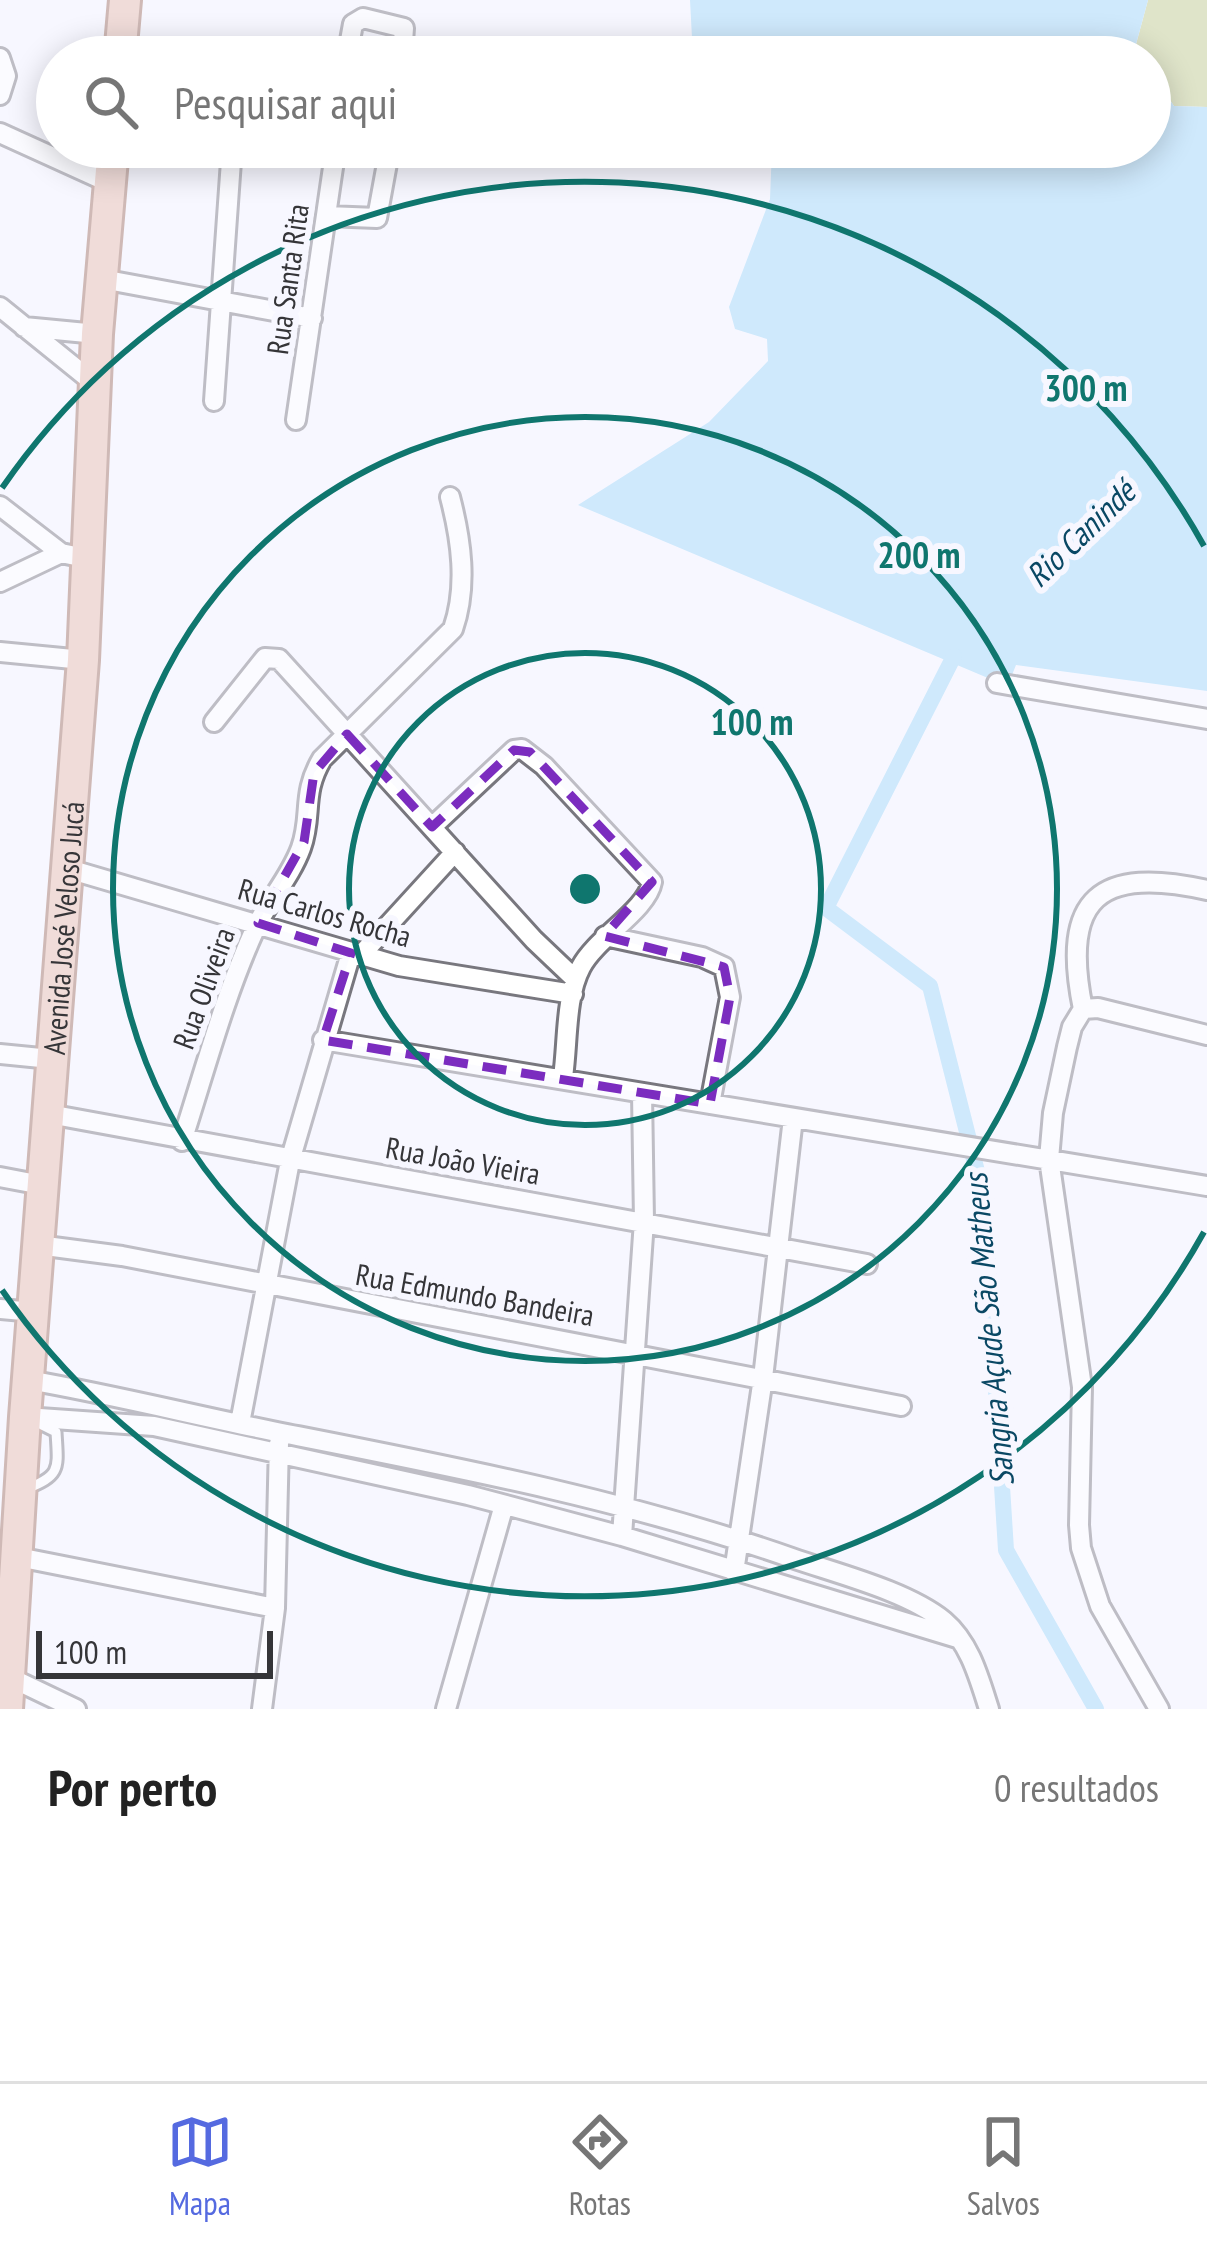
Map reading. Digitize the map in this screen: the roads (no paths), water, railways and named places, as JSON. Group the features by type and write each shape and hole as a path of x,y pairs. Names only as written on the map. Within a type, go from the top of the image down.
{"main road":[{"path":"122,36 125,0"},
{"name":"Avenida José Veloso Jucá","path":"7,1709 4,1675 19,1557 24,1420 83,660 73,555 94,382 111,168"}],"street":[{"path":"350,36 356,21 363,18 404,28 403,36"},
{"path":"0,58 6,76 0,95"},
{"path":"0,133 36,149"},
{"path":"77,168 110,183"},
{"path":"214,401 231,168"},
{"name":"Rua Santa Rita","path":"296,420 333,168"},
{"path":"327,216 377,218 386,168"},
{"path":"102,279 312,318"},
{"path":"0,307 94,382"},
{"path":"23,327 97,334"},
{"name":"Rua Oliveira","path":"182,1141 238,968 304,842 314,773 453,628 461,560 450,496"},
{"path":"0,506 73,555"},
{"path":"0,582 73,555"},
{"path":"0,652 83,660"},
{"path":"214,722 270,656 282,662 574,987"},
{"path":"997,683 1207,719"},
{"path":"432,826 514,750 530,752 652,882 647,897 605,936 574,987 563,1077"},
{"path":"240,1423 290,1162 323,1040 355,954 455,852"},
{"name":"Rua Carlos Rocha","path":"64,868 416,970 574,987"},
{"path":"1159,1709 1100,1606 1082,1548 1082,1387 1049,1159 1067,1046 1083,1009 1079,983 1082,919 1100,895 1134,880 1207,890"},
{"path":"605,936 702,957 724,967 730,997 710,1104"},
{"path":"1083,1009 1098,1008 1207,1035"},
{"path":"323,1040 1207,1186"},
{"path":"0,1054 51,1059"},
{"path":"622,1536 644,1221 642,1093"},
{"name":"Rua João Vieira","path":"49,1114 290,1162 867,1264"},
{"path":"734,1572 764,1378 793,1118"},
{"path":"0,1177 42,1184"},
{"name":"Rua Edmundo Bandeira","path":"38,1245 122,1256 901,1406"},
{"path":"0,1309 34,1312"},
{"path":"28,1380 240,1423 279,1442 622,1536 960,1639"},
{"path":"24,1420 154,1426 279,1442 479,1470 624,1504 737,1538 921,1607 943,1620 960,1639 989,1709"},
{"path":"262,1709 275,1608 279,1442"},
{"path":"446,1709 504,1505"},
{"path":"19,1557 275,1608"},
{"path":"4,1675 76,1709"}],"water":[{"path":"690,0 1148,0 1138,36 692,36"},
{"name":"Rio Canindé","path":"1171,102 1174,106 1207,107 1207,691 1016,665 1008,685 578,505 709,422 768,361 767,339 735,329 729,307 770,199 771,168 1171,168"}],"waterway":[{"name":"Sangria Açude São Matheus","path":"954,656 826,908 930,986 984,1199 1006,1550 1096,1709"}]}
